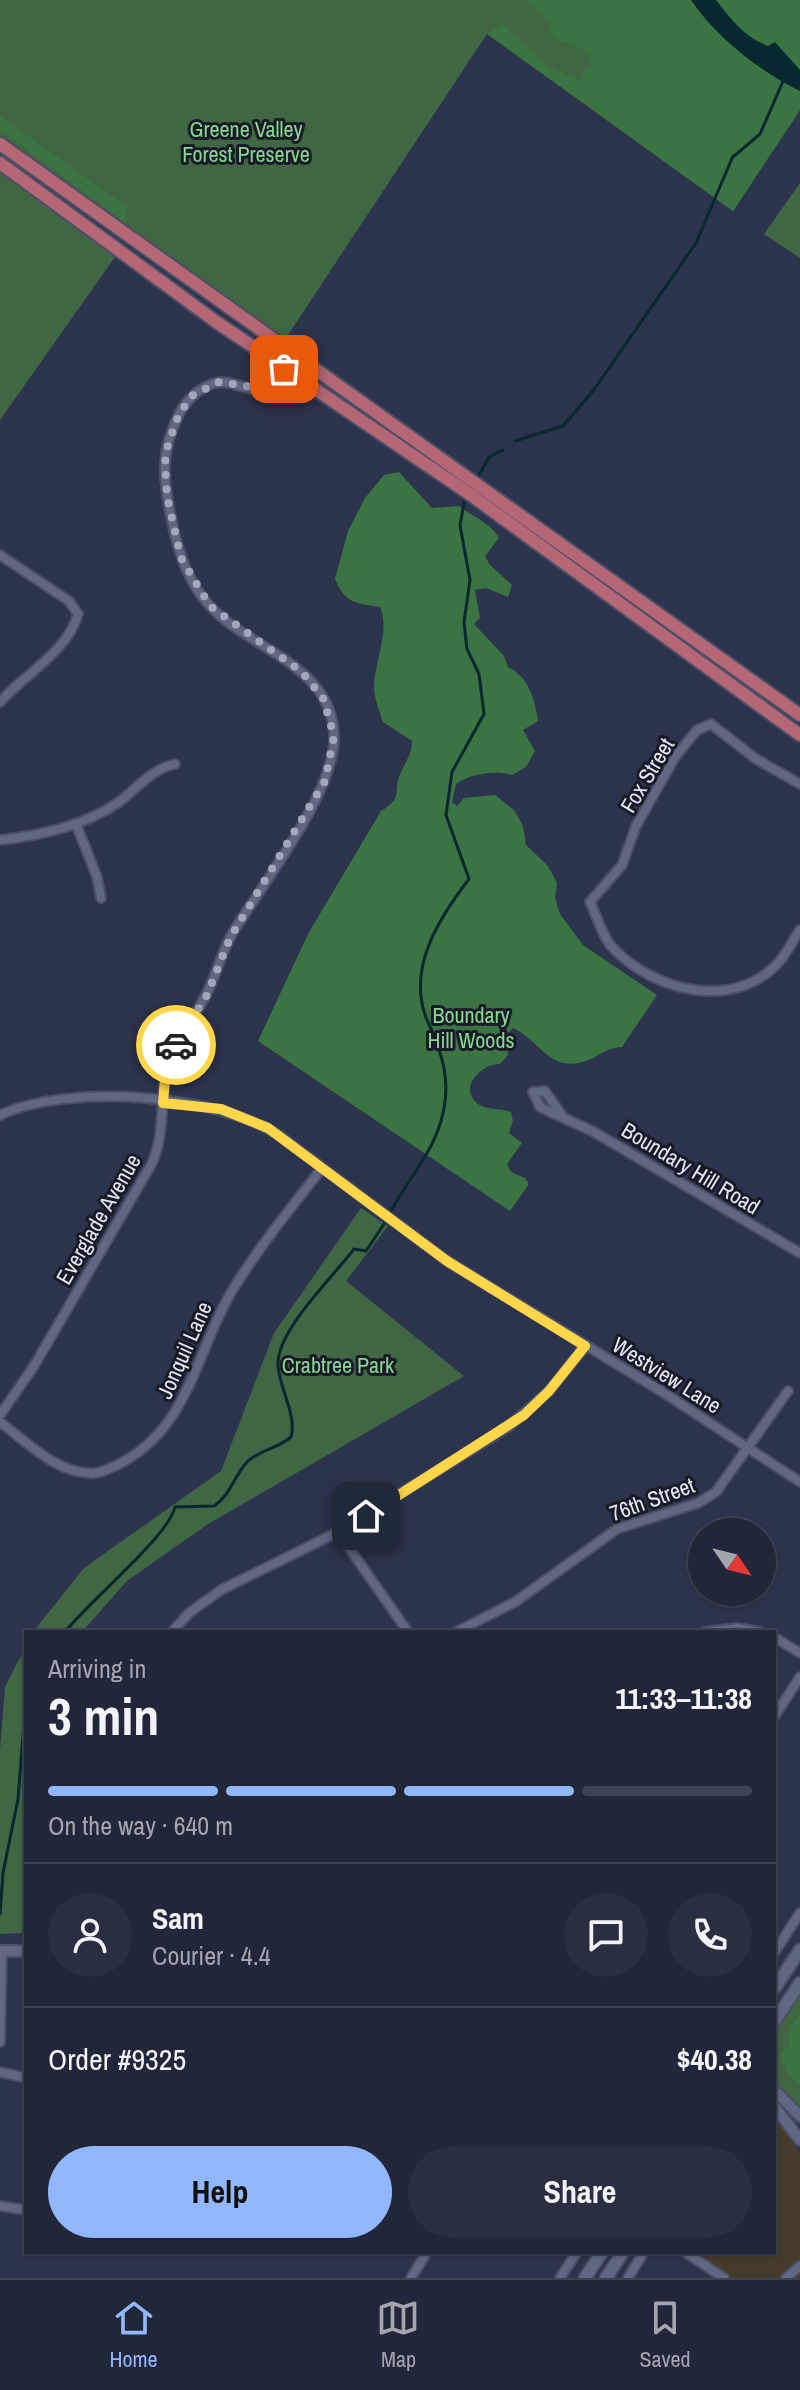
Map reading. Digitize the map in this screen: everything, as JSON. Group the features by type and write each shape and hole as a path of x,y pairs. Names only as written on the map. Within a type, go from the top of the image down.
{"main road":[{"path":"0,144 800,715"},
{"path":"0,163 284,369 464,490 800,735"},
{"path":"776,1986 800,1950"},
{"path":"776,2019 800,1983"},
{"path":"585,2278 601,2254"},
{"path":"606,2278 622,2254"}],"street":[{"name":"Everglade Avenue","path":"0,1415 34,1366 151,1165 160,1140 166,1068 175,1047 207,995 230,938 325,781 332,759 333,724 312,682 222,616 196,586 175,539 165,478 173,427 193,395 219,382 265,389 294,356"},
{"path":"0,555 69,601 78,614 75,626 60,644 0,702"},
{"name":"Fox Street","path":"800,784 756,759 711,724 697,730 675,757 636,826 622,865 590,902 612,946 655,978 701,993 756,979 779,962 800,930"},
{"path":"0,840 76,824 119,801 159,768 175,764"},
{"path":"76,824 101,898"},
{"name":"Westview Lane","path":"0,1115 44,1100 74,1097 221,1109 253,1120 447,1261 800,1482"},
{"name":"Boundary Hill Road","path":"563,1117 800,1253"},
{"name":"Jonquil Lane","path":"0,1422 56,1463 79,1472 97,1473 146,1446 182,1403 208,1339 236,1285 322,1168"},
{"path":"174,1630 189,1613 221,1590 338,1532 524,1415 549,1391 585,1346"},
{"name":"76th Street","path":"460,1630 515,1602 617,1529 707,1498 725,1484 788,1391"},
{"path":"338,1532 407,1630"},
{"path":"721,1630 748,1630"},
{"path":"776,1638 800,1653"},
{"path":"776,1714 800,1677"},
{"path":"776,1950 800,1913"},
{"path":"0,2042 1,1951 24,1951"},
{"path":"0,2072 24,2078"},
{"path":"776,2092 800,2116"},
{"path":"776,2109 800,2140"},
{"path":"0,2206 24,2210"},
{"path":"411,2278 426,2254"},
{"path":"560,2278 576,2254"},
{"path":"628,2278 643,2254"},
{"path":"688,2254 724,2278"},
{"path":"786,2278 800,2266"}],"shaded area":[{"path":"691,0 716,0 752,38 768,46 775,42 800,70 800,91 740,52 713,27"},
{"path":"776,2114 800,2153 800,2278 713,2278 679,2254 776,2254"}],"green space":[{"name":"Greene Valley Forest Preserve","path":"0,0 800,0 800,110 733,211 487,34 284,341 0,141"},
{"path":"526,0 691,0 740,52 800,91 800,110 733,211 487,34 502,24 546,65 580,81 591,64 587,50 553,38 549,21"},
{"path":"716,0 800,0 800,70 785,53 756,42 737,27"},
{"path":"0,116 127,207 126,223 0,130"},
{"path":"0,171 115,257 0,420"},
{"path":"800,183 800,258 764,234"},
{"name":"Boundary Hill Woods","path":"399,472 432,508 459,506 487,524 499,538 485,556 490,565 512,585 508,597 486,588 475,590 480,618 474,624 504,656 508,667 526,683 533,697 538,721 523,730 535,751 526,767 512,775 491,773 461,781 456,784 452,802 457,806 464,798 495,795 514,810 523,826 526,845 548,866 557,883 555,898 560,914 583,945 657,995 622,1047 586,1061 563,1063 554,1060 513,1028 506,1035 508,1055 500,1064 486,1068 474,1078 470,1091 472,1098 481,1106 511,1112 513,1121 509,1133 522,1143 507,1164 511,1172 525,1178 529,1184 510,1211 258,1041 308,934 381,811 396,797 399,778 411,750 412,741 383,722 375,698 374,680 384,626 380,607 347,598 335,579 348,531 365,498 384,475"},
{"name":"Crabtree Park","path":"361,1208 388,1226 346,1281 464,1376 208,1524 127,1581 84,1630 35,1630 84,1568 221,1471 274,1333"},
{"path":"24,1650 24,1933 0,1934 0,1750 5,1687"},
{"path":"800,1994 800,2107 776,2085 776,2030"},
{"path":"800,2013 800,2086 787,2072 780,2055 789,2046 790,2029"}],"waterway":[{"path":"733,157 760,134 784,79"},
{"path":"515,441 563,426 593,391 696,243 733,156"},
{"path":"478,477 489,457 503,450"},
{"path":"391,1211 431,1147 442,1118 446,1091 444,1070 427,1020 420,982 423,963 437,927 469,879 446,815 452,772 484,714 479,674 467,649 464,622 470,580 460,525 465,499"},
{"path":"67,1630 158,1535 175,1507 214,1506 225,1496 248,1461 291,1437 292,1420 278,1366 286,1337 307,1305 354,1249 366,1251 384,1224"},
{"path":"0,1914 3,1873 18,1799 24,1725"}],"way so far":[{"path":"176,1045 207,995 230,938 325,781 332,759 333,724 323,698 312,682 294,666 210,606 181,558 167,496 165,462 168,445 179,414 193,395 219,382 265,389 284,369"}],"route":[{"path":"176,1045 166,1068 163,1103 221,1109 268,1128 447,1261 585,1346 561,1379 524,1415 366,1516"}]}
